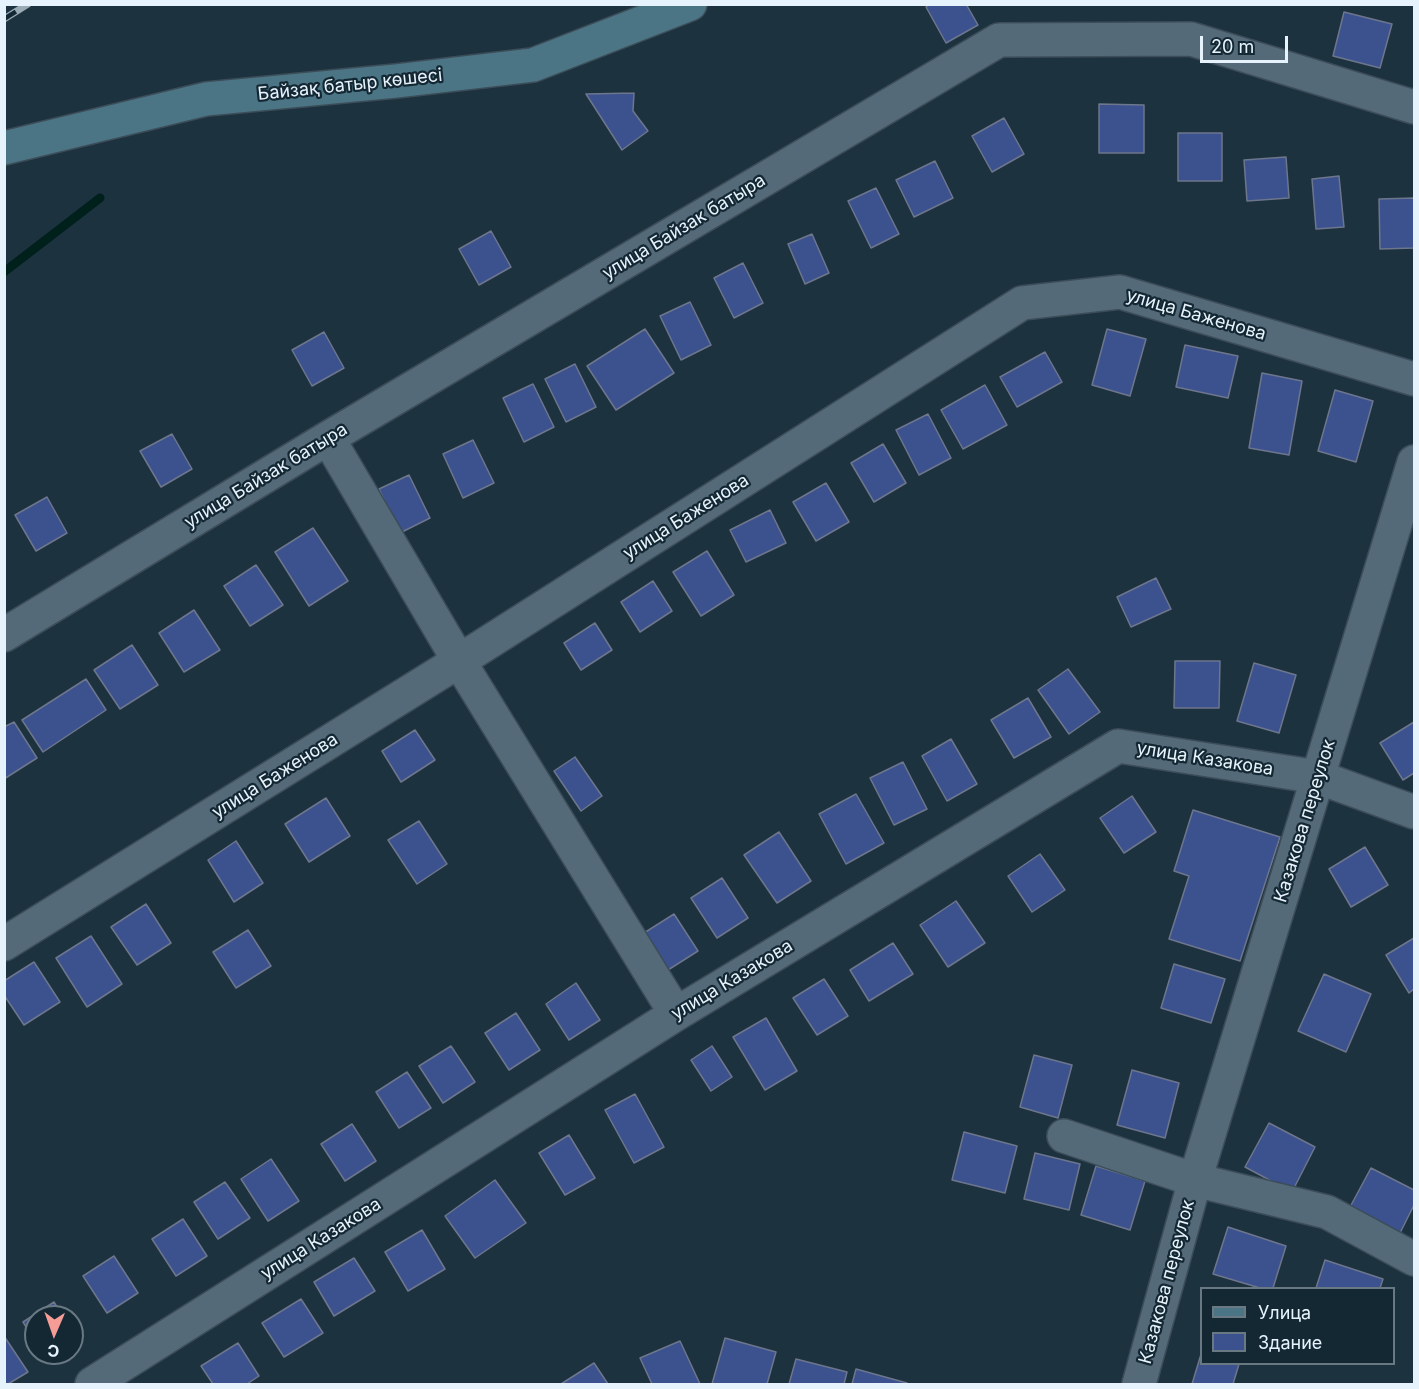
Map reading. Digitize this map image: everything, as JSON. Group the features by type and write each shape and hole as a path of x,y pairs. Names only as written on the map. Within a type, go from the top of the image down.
{"main road":[{"name":"Байзақ батыр көшесі","path":"4,148 206,99 532,65 690,4"}],"street":[{"name":"улица Байзак батыра","path":"4,635 328,438 999,40 1191,39 1414,107"},
{"name":"улица Баженова","path":"4,944 459,661 1022,303 1120,292 1414,379"},
{"path":"328,438 459,661 676,1014"},
{"name":"Казакова переулок","path":"1139,1384 1195,1180 1414,462"},
{"name":"улица Казакова","path":"92,1384 676,1014 1118,746 1318,777 1414,812"},
{"name":"Казакова переулок","path":"1064,1136 1195,1180 1327,1212 1414,1260"}],"building":[{"path":"930,4 966,4 978,25 946,43 926,7"},
{"path":"1344,12 1392,24 1380,68 1333,56"},
{"path":"634,93 633,111 648,131 622,150 586,94"},
{"path":"1099,104 1144,105 1144,153 1099,153"},
{"path":"1004,118 1024,154 992,172 972,136"},
{"path":"1178,133 1222,133 1222,181 1178,181"},
{"path":"1286,157 1289,198 1247,201 1244,160"},
{"path":"935,161 953,198 914,217 896,180"},
{"path":"1339,176 1344,227 1316,229 1312,179"},
{"path":"876,188 899,234 871,248 848,201"},
{"path":"1414,198 1414,248 1380,249 1379,199"},
{"path":"491,231 511,267 479,285 459,249"},
{"path":"812,234 829,273 805,284 788,244"},
{"path":"743,263 763,303 734,318 714,278"},
{"path":"690,302 711,345 681,360 660,316"},
{"path":"645,329 674,373 616,410 587,366"},
{"path":"1107,329 1146,339 1130,396 1092,385"},
{"path":"324,332 344,368 312,386 292,350"},
{"path":"1185,345 1238,356 1228,398 1176,387"},
{"path":"1045,352 1062,382 1017,407 1000,377"},
{"path":"575,364 596,407 566,422 545,379"},
{"path":"1262,373 1302,381 1289,455 1249,448"},
{"path":"533,384 554,427 524,442 503,398"},
{"path":"985,385 1007,425 963,449 941,410"},
{"path":"1335,390 1373,401 1356,462 1318,451"},
{"path":"928,414 951,458 919,475 896,430"},
{"path":"172,434 192,469 161,487 140,451"},
{"path":"473,440 494,483 463,498 443,454"},
{"path":"883,444 906,483 874,502 851,463"},
{"path":"409,475 430,518 400,533 379,489"},
{"path":"826,483 849,522 816,541 793,502"},
{"path":"47,497 67,533 36,551 15,515"},
{"path":"770,510 786,543 746,562 730,530"},
{"path":"313,528 348,581 309,606 275,552"},
{"path":"707,551 734,595 701,616 673,572"},
{"path":"256,565 283,605 250,626 224,586"},
{"path":"1156,578 1171,609 1131,627 1117,597"},
{"path":"653,581 672,611 640,632 621,602"},
{"path":"194,610 220,650 184,672 159,633"},
{"path":"595,623 612,650 581,670 564,643"},
{"path":"132,645 158,685 120,709 94,670"},
{"path":"1175,661 1220,661 1219,708 1174,708"},
{"path":"1254,663 1296,675 1279,733 1237,721"},
{"path":"1068,669 1100,712 1069,734 1038,690"},
{"path":"86,679 106,710 43,752 22,720"},
{"path":"1028,698 1051,737 1014,758 991,720"},
{"path":"14,722 37,758 4,779 4,727"},
{"path":"1414,722 1414,773 1403,780 1380,743"},
{"path":"415,730 435,760 401,782 382,751"},
{"path":"951,739 977,784 947,801 922,756"},
{"path":"575,757 602,796 581,811 554,771"},
{"path":"903,762 927,809 894,825 870,778"},
{"path":"856,794 884,843 846,864 819,814"},
{"path":"1132,796 1156,832 1124,853 1100,818"},
{"path":"326,798 350,836 309,862 285,824"},
{"path":"1193,810 1280,837 1240,961 1169,939 1189,876 1174,871"},
{"path":"419,821 447,864 417,884 388,840"},
{"path":"779,832 811,881 777,903 744,855"},
{"path":"236,841 263,883 234,902 208,860"},
{"path":"1365,847 1388,885 1351,907 1329,869"},
{"path":"1040,854 1065,890 1032,912 1008,876"},
{"path":"722,878 748,918 717,938 691,898"},
{"path":"956,901 985,943 948,967 920,925"},
{"path":"146,904 171,943 137,965 111,927"},
{"path":"674,914 698,951 668,970 644,933"},
{"path":"248,930 271,966 236,988 213,952"},
{"path":"91,936 122,984 87,1007 56,958"},
{"path":"1414,938 1414,989 1409,993 1386,955"},
{"path":"893,943 913,974 869,1001 850,970"},
{"path":"34,962 60,1002 24,1025 4,995 4,981"},
{"path":"1174,964 1225,979 1211,1023 1161,1008"},
{"path":"1324,974 1371,994 1346,1052 1298,1031"},
{"path":"824,979 848,1016 817,1035 793,998"},
{"path":"576,983 600,1020 569,1040 546,1004"},
{"path":"516,1013 540,1050 509,1070 485,1033"},
{"path":"766,1018 797,1071 765,1090 733,1037"},
{"path":"451,1046 475,1082 443,1103 419,1066"},
{"path":"712,1046 732,1077 711,1091 691,1060"},
{"path":"1034,1055 1072,1065 1058,1118 1020,1107"},
{"path":"1132,1070 1179,1083 1165,1138 1117,1125"},
{"path":"407,1072 431,1108 399,1128 376,1092"},
{"path":"635,1094 664,1147 634,1163 605,1110"},
{"path":"1269,1123 1315,1147 1292,1192 1245,1167"},
{"path":"352,1124 376,1161 345,1181 321,1144"},
{"path":"964,1132 1017,1146 1005,1193 952,1180"},
{"path":"569,1135 595,1178 565,1195 539,1153"},
{"path":"1035,1153 1080,1164 1069,1210 1024,1199"},
{"path":"271,1159 299,1201 268,1221 241,1179"},
{"path":"1096,1166 1145,1181 1130,1230 1081,1215"},
{"path":"1371,1168 1414,1190 1414,1205 1400,1233 1350,1207"},
{"path":"495,1180 526,1223 475,1258 445,1216"},
{"path":"225,1182 250,1218 218,1239 194,1202"},
{"path":"183,1219 207,1256 176,1276 152,1239"},
{"path":"1228,1227 1286,1246 1273,1287 1257,1287 1213,1274"},
{"path":"422,1230 445,1269 408,1291 385,1252"},
{"path":"114,1256 138,1293 107,1313 83,1276"},
{"path":"354,1258 375,1291 334,1316 314,1282"},
{"path":"1325,1260 1383,1279 1380,1287 1316,1287"},
{"path":"301,1299 323,1333 284,1357 262,1323"},
{"path":"4,1336 28,1372 8,1384 4,1384"},
{"path":"725,1338 776,1352 767,1384 712,1384"},
{"path":"680,1341 700,1384 652,1384 640,1358"},
{"path":"238,1343 259,1376 247,1384 213,1384 201,1366"},
{"path":"1200,1358 1200,1365 1239,1365 1233,1384 1192,1384"},
{"path":"796,1359 847,1372 844,1384 789,1384"},
{"path":"594,1363 608,1384 561,1384"},
{"path":"856,1369 907,1383 852,1384"}],"waterway":[{"path":"4,272 100,198"}],"railway":[{"path":"4,19 28,4"}]}
